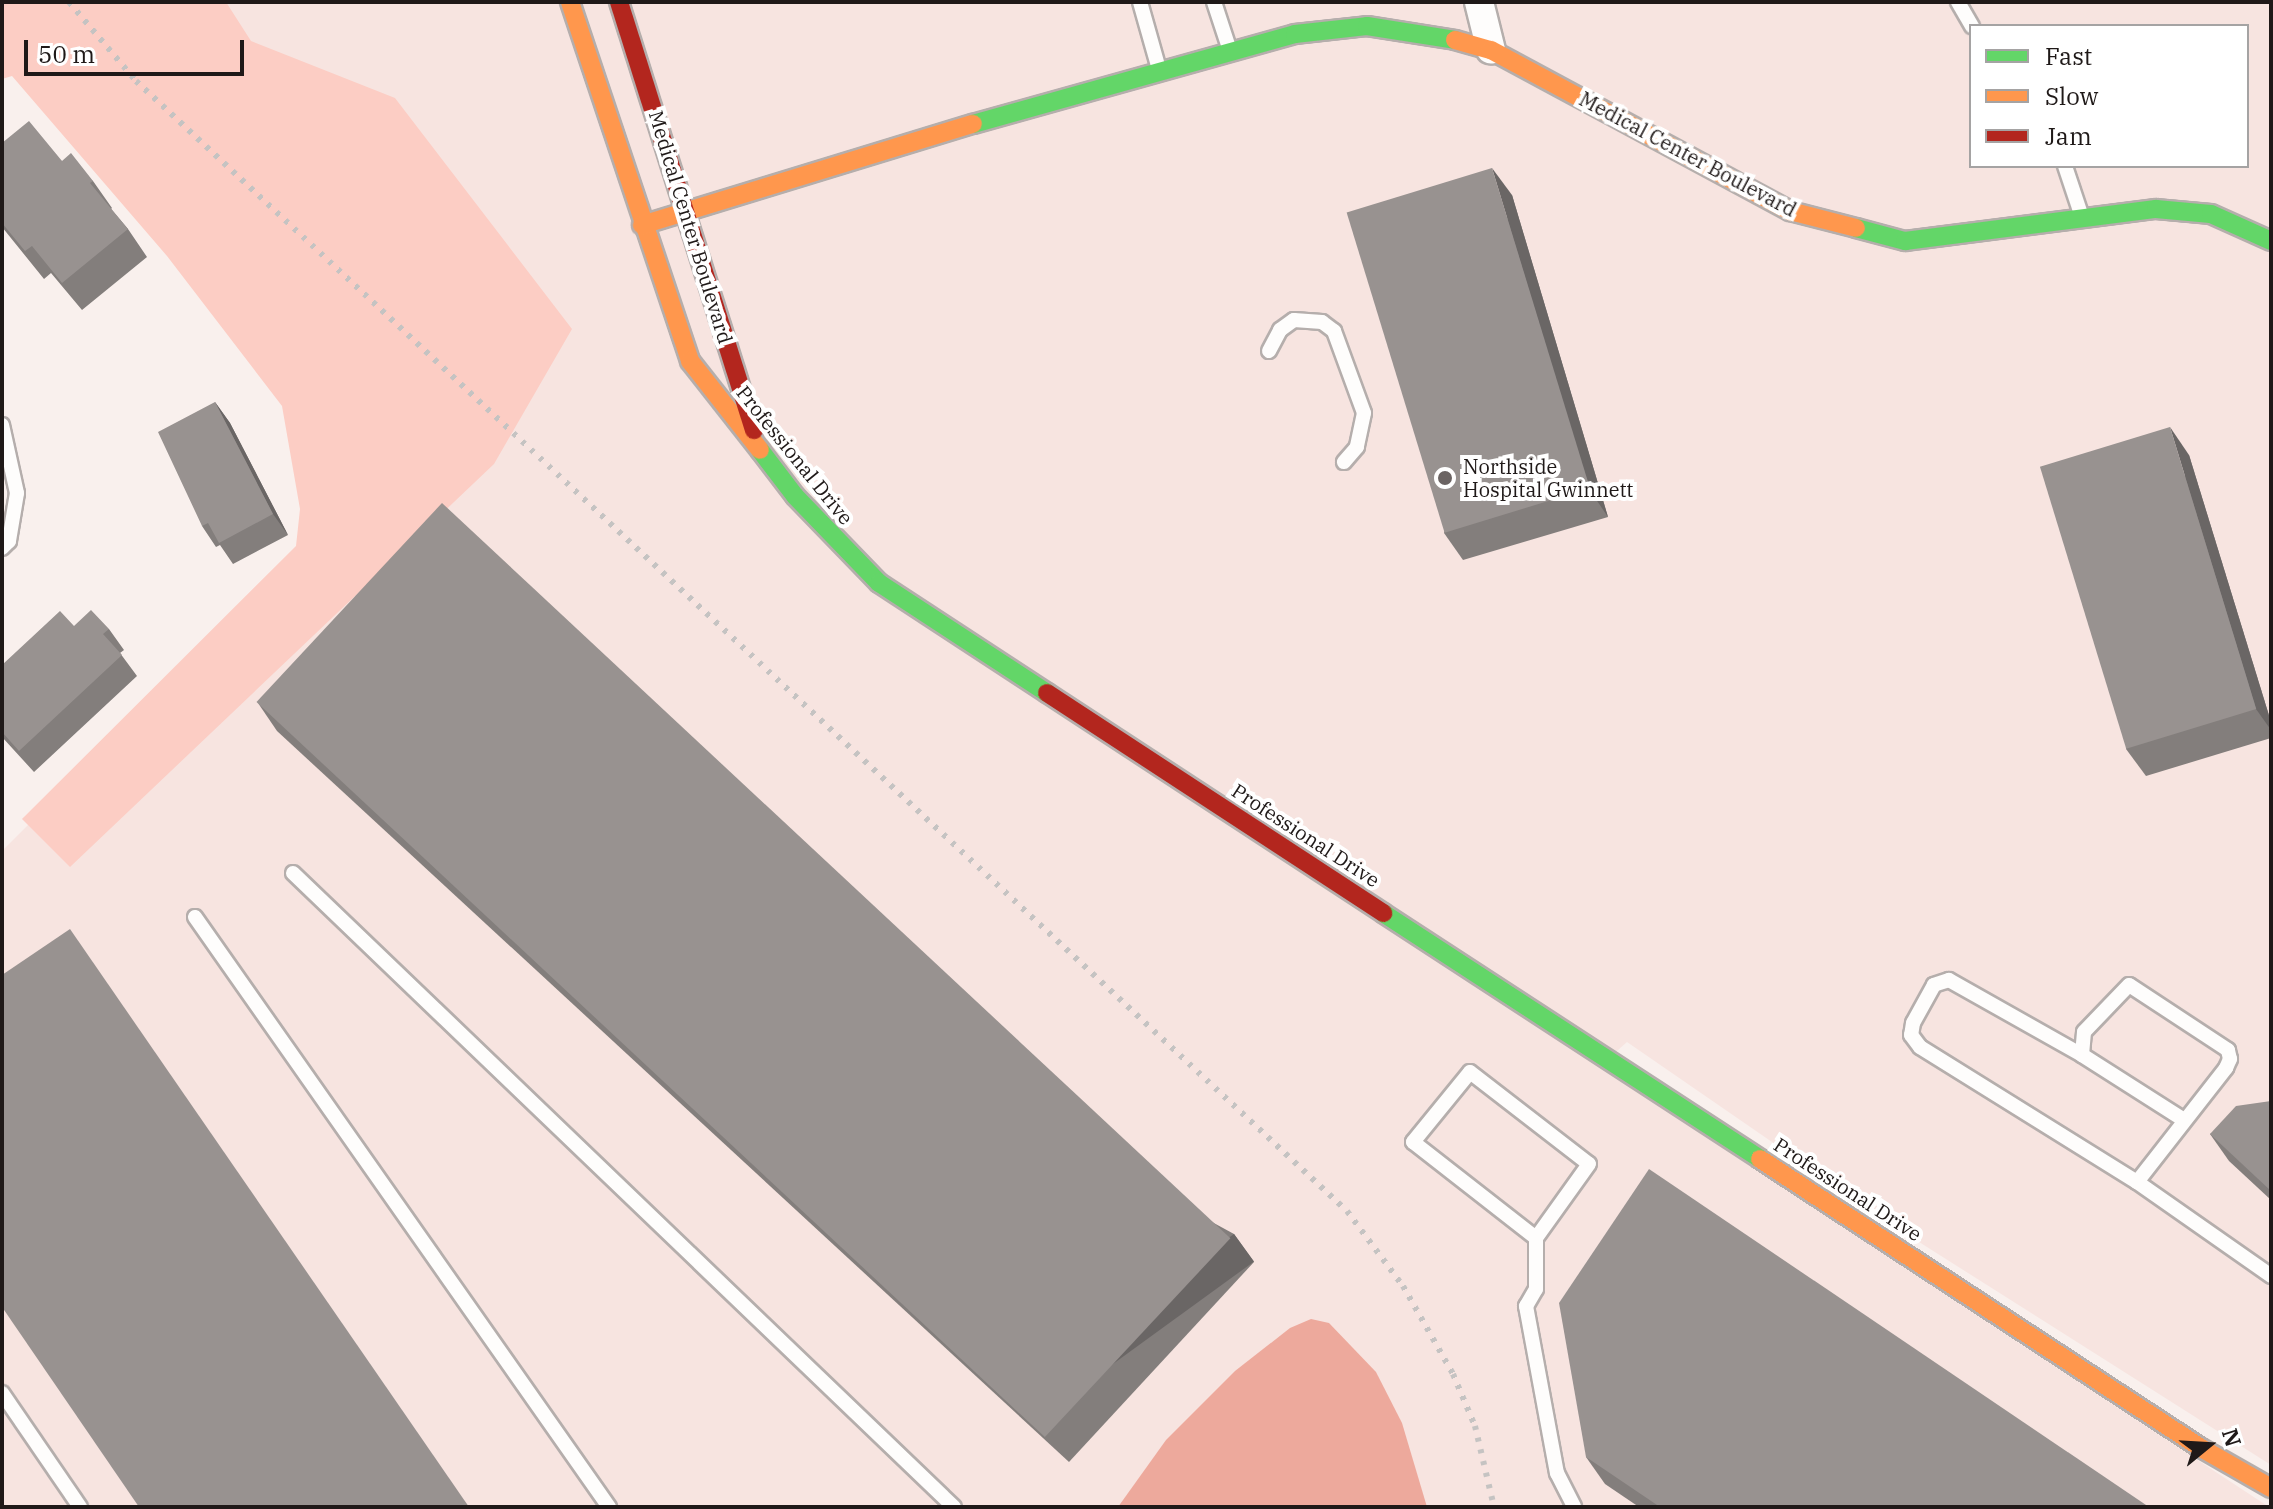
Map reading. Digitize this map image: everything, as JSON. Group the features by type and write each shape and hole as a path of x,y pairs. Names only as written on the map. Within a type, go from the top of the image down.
{"street":[{"name":"Professional Drive","path":"570,2 642,225 690,361 824,529 879,583 2201,1448 2271,1488"},
{"name":"Medical Center Boulevard","path":"619,2 761,452"},
{"path":"1479,2 1491,50"},
{"name":"Medical Center Boulevard","path":"642,225 687,214 861,156 1230,51 1295,34 1367,26 1431,33 1491,50 1790,211 1905,241 2156,209 2211,214 2271,241"}],"lane":[{"path":"1140,2 1161,73"},
{"path":"1214,2 1230,51"},
{"path":"1958,2 1971,24"},
{"path":"2066,168 2082,217"},
{"path":"1269,351 1280,330 1294,320 1322,322 1334,331 1364,413 1357,447 1344,462"},
{"path":"2,425 17,493 9,541 2,548"},
{"path":"293,873 954,1507"},
{"path":"195,917 609,1507"},
{"path":"2184,1120 2082,1055 1949,980 1934,985 1913,1023 1911,1035 1920,1047 2137,1182 2271,1276"},
{"path":"2082,1055 2084,1032 2118,991 2129,985 2141,988 2228,1050 2226,1068 2137,1182"},
{"path":"1536,1238 1413,1142 1470,1072 1589,1164 1536,1238 1536,1289 1526,1306 1557,1473 1574,1507"},
{"path":"2,1393 80,1507"}],"shaded area":[{"path":"2,2 226,2 251,41 395,98 572,329 494,464 70,867 22,819 296,546 300,509 282,406 167,256 12,76 2,79"},
{"path":"77,2 2271,2 2271,1465 1897,1228 1627,1042 1599,1067 2269,1507 2,1507 2,851 456,397"},
{"path":"1311,1319 1329,1323 1376,1372 1402,1423 1427,1507 1118,1507 1166,1440 1235,1371 1290,1328"}],"building":[{"path":"29,121 62,161 71,153 93,181 90,183 128,229 62,283 32,246 25,251 2,223 2,143"},
{"path":"1492,168 1590,488 1445,533 1347,212"},
{"path":"215,402 273,514 219,543 208,523 202,526 158,432"},
{"path":"2170,427 2256,709 2126,749 2040,467"},
{"path":"442,503 1230,1238 1045,1437 256,702"},
{"path":"91,610 109,629 103,634 122,655 19,751 2,732 2,665 60,611 74,626"},
{"path":"70,929 469,1507 139,1507 2,1307 2,975"},
{"path":"2271,1101 2271,1191 2210,1134 2236,1106"},
{"path":"1649,1169 2149,1507 1660,1507 1586,1457 1559,1303"}],"railway":[{"path":"69,2 136,81 1347,1211 1403,1286 1453,1374 1475,1426 1494,1507"}],"traffic: fast":[{"path":"973,124 1295,34 1367,26 1455,40"},
{"path":"1856,228 1905,241 2156,209 2211,214 2271,241"},
{"path":"760,450 795,496 879,583 1047,693"},
{"path":"1383,913 1760,1159"}],"traffic: slow":[{"path":"570,2 690,361 760,450"},
{"path":"1455,40 1491,50 1790,211 1856,228"},
{"path":"642,225 973,124"},
{"path":"1760,1159 2201,1448 2271,1488"}],"traffic: jam":[{"path":"619,2 754,430"},
{"path":"1047,693 1383,913"}],"place":[{"name":"Northside Hospital Gwinnett","path":"1445,478"}]}
